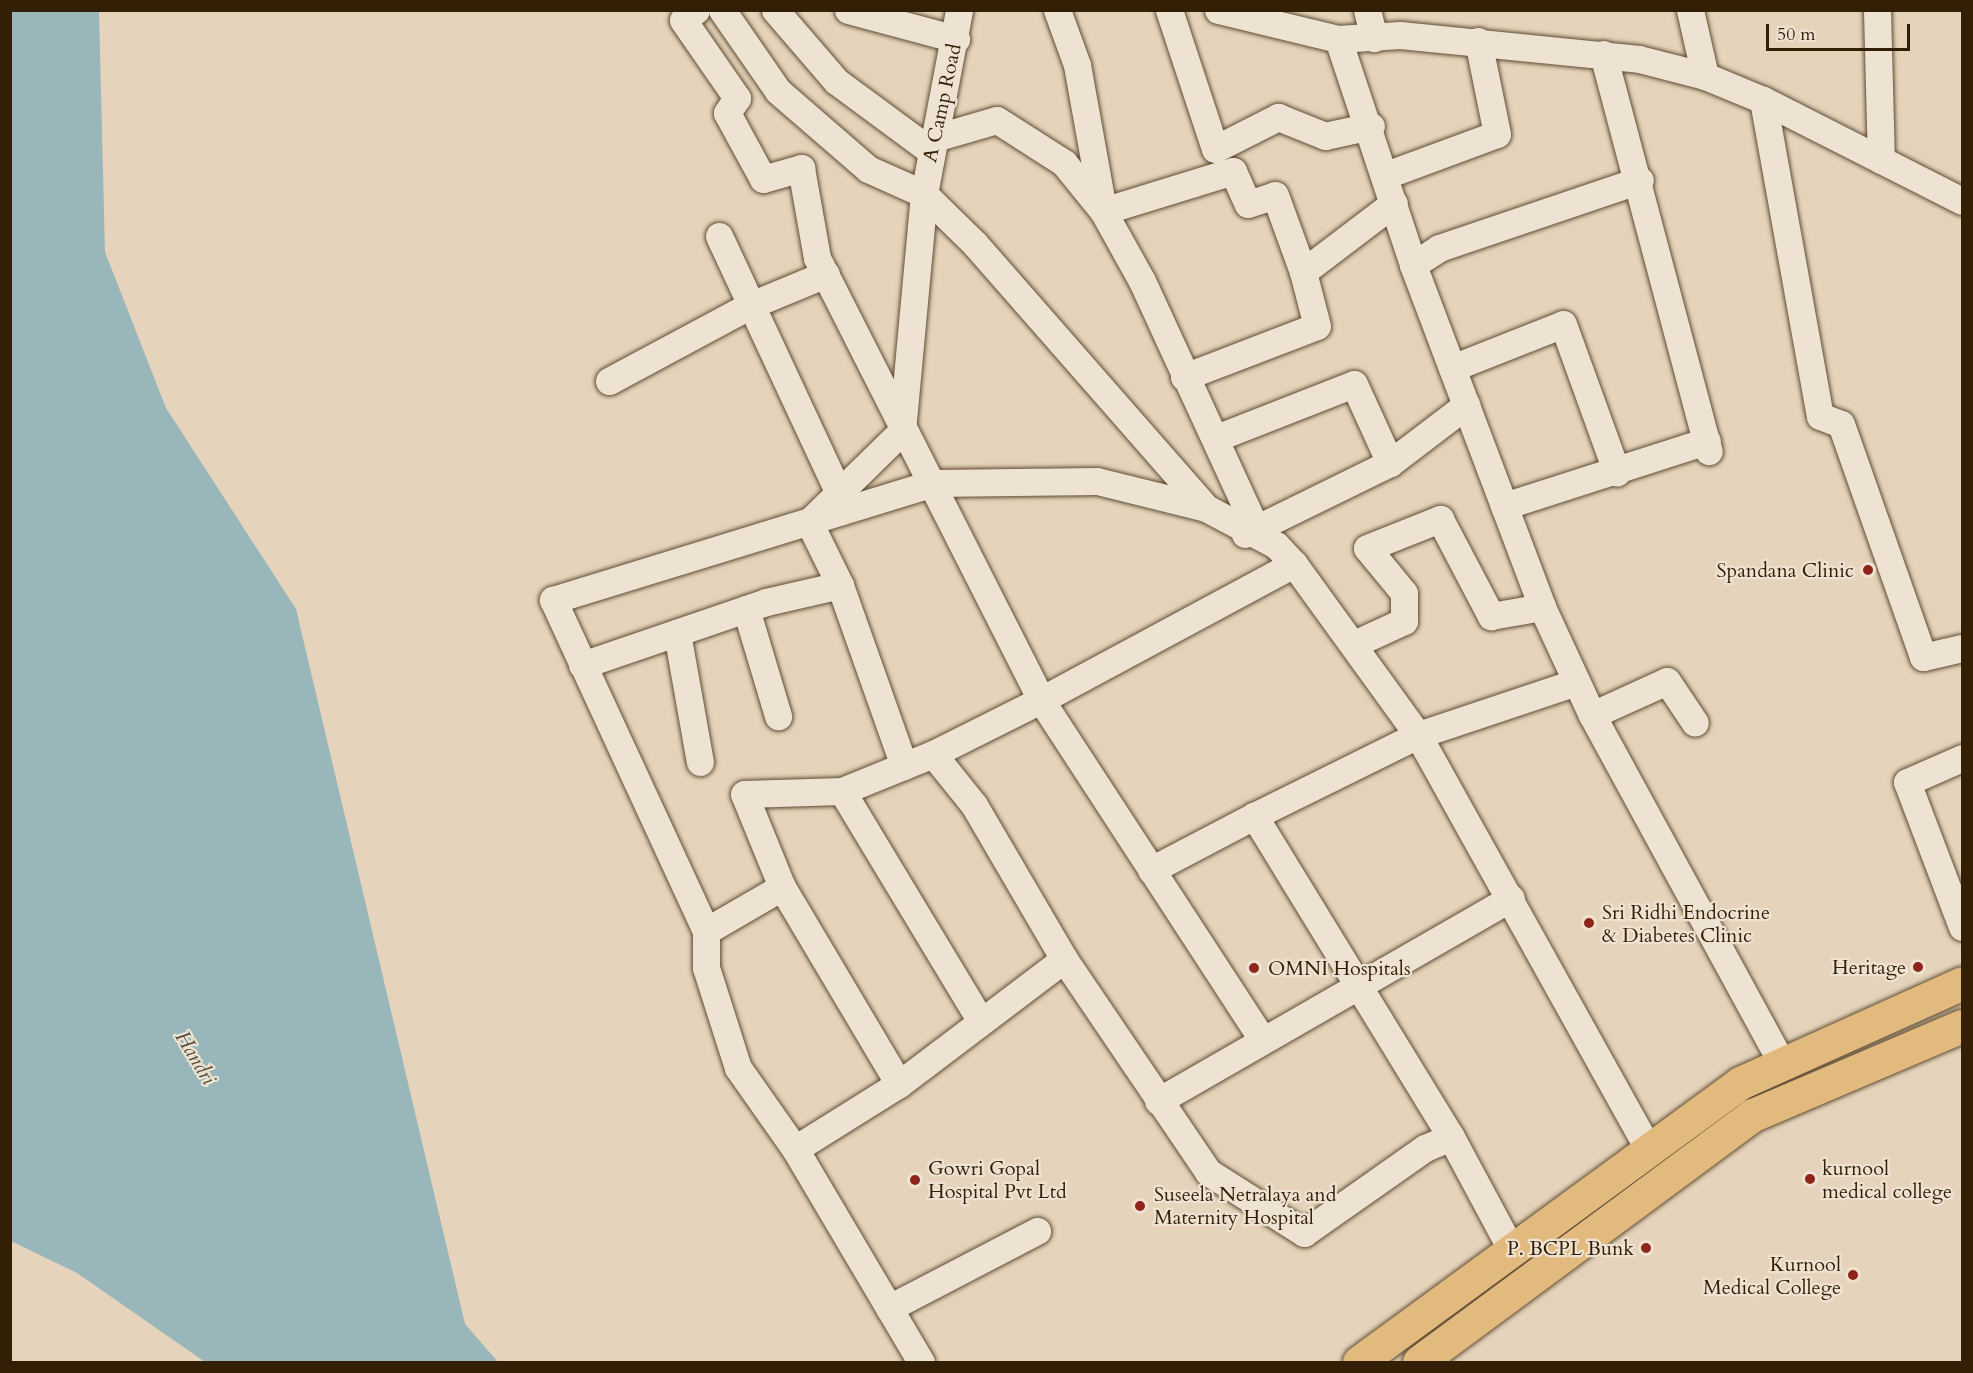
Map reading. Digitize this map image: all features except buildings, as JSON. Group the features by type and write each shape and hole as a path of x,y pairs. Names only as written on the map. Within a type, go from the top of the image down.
{"main road":[{"path":"1359,1362 1648,1148 1780,1060 1962,983"},
{"path":"1419,1362 1666,1174 1779,1101 1962,1026"},
{"path":"1648,1148 1666,1174"}],"street":[{"path":"696,10 683,20 737,99 727,113 763,179 801,168 817,258 902,430 933,483 1041,700 1262,1039"},
{"path":"722,10 778,91 867,169 924,194 975,244 1206,508"},
{"path":"775,10 836,81 934,144 997,120 1064,163 1103,210 1216,438 1251,531"},
{"name":"A Camp Road","path":"902,430 924,194 956,39 959,10"},
{"path":"1057,10 1077,65 1103,210"},
{"path":"1169,10 1215,149 1278,117 1325,136 1371,126"},
{"path":"1218,10 1338,39 1478,40 1603,54 1705,76 1763,100 1962,201"},
{"path":"1367,10 1374,38"},
{"path":"1690,10 1705,76"},
{"path":"1877,10 1881,160"},
{"path":"855,12 956,39"},
{"path":"1338,39 1371,126 1413,265 1542,607 1592,716 1780,1060"},
{"path":"1386,175 1497,134 1478,40"},
{"path":"1504,506 1708,446 1640,180 1603,54"},
{"path":"1763,100 1820,416 1841,424 1923,657 1962,648"},
{"path":"1103,210 1233,171 1248,204 1275,195 1303,272 1317,326 1184,376"},
{"path":"1413,265 1439,248 1640,180"},
{"path":"1303,272 1394,203"},
{"path":"719,236 839,493"},
{"path":"609,381 751,305 826,274"},
{"path":"1452,368 1563,324 1617,472"},
{"path":"1216,438 1354,384 1390,463"},
{"path":"1251,531 1390,463 1466,405"},
{"path":"809,522 902,430"},
{"path":"921,1362 795,1149 738,1068 706,968 706,931 553,600 933,483 1096,481 1206,508 1276,545 1294,564 1418,735 1511,898 1648,1148"},
{"path":"1354,644 1404,621 1404,593 1367,548 1440,519 1491,616 1542,607"},
{"path":"809,522 840,585 904,766"},
{"path":"899,1084 782,887 744,794 842,791 933,754 1041,700 1294,564"},
{"path":"582,665 746,609 840,585"},
{"path":"746,609 778,716"},
{"path":"677,633 700,762"},
{"path":"1592,716 1668,681 1695,723"},
{"path":"1151,870 1418,735 1576,682"},
{"path":"933,754 974,805 1064,959 1208,1172 1304,1233 1425,1148 1451,1137"},
{"path":"1962,758 1907,782 1962,927"},
{"path":"842,791 980,1020"},
{"path":"1254,816 1355,986 1451,1137 1511,1249"},
{"path":"706,931 782,887"},
{"path":"1158,1101 1262,1039 1511,898"},
{"path":"795,1149 899,1084 980,1020 1064,959"},
{"path":"889,1308 1037,1231"}],"water":[{"name":"Handri","path":"10,11 99,11 105,252 166,408 296,609 465,1324 498,1362 205,1362 77,1273 11,1241"}],"place":[{"name":"Spandana Clinic","path":"1868,570"},
{"name":"Sri Ridhi Endocrine & Diabetes Clinic","path":"1589,923"},
{"name":"Heritage","path":"1918,967"},
{"name":"OMNI Hospitals","path":"1254,968"},
{"name":"kurnool medical college","path":"1810,1179"},
{"name":"Gowri Gopal Hospital Pvt Ltd","path":"915,1180"},
{"name":"Suseela Netralaya and Maternity Hospital","path":"1140,1206"},
{"name":"P. BCPL Bunk","path":"1646,1248"},
{"name":"Kurnool Medical College","path":"1853,1275"}]}
